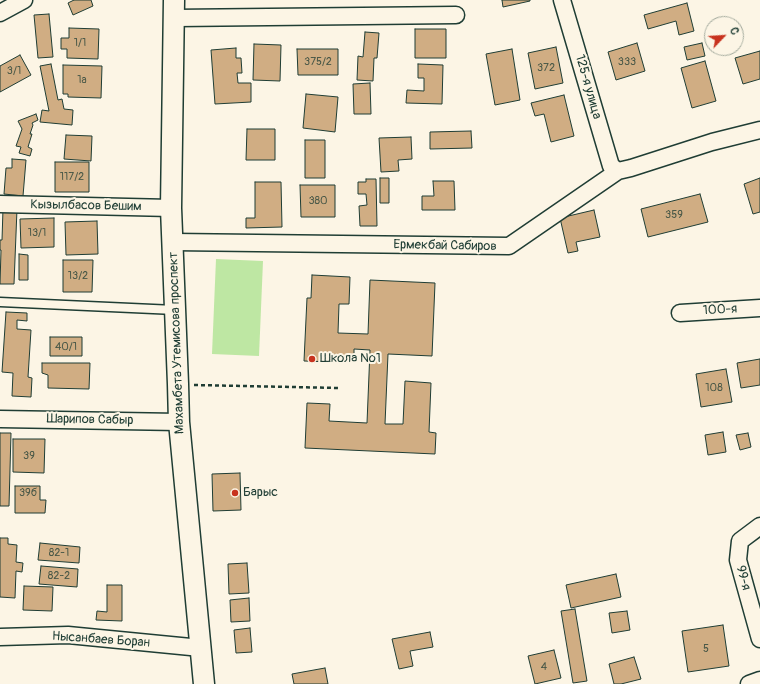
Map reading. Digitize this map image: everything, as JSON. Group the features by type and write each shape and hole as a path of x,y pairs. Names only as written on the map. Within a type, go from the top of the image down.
{"street":[{"path":"0,13 24,0"},
{"name":"125-я улица","path":"562,0 611,166 618,171"},
{"path":"174,9 456,15"},
{"name":"Махамбета Утемисова проспект","path":"174,9 171,208 179,422 204,684"},
{"name":"Ермекбай Сабиров","path":"173,242 509,246 618,171 712,142 760,130"},
{"name":"Кызылбасов Бешим","path":"0,204 171,208"},
{"name":"100-я","path":"680,313 760,308"},
{"name":"Шарипов Сабыр","path":"0,419 179,422"},
{"name":"99-я","path":"760,526 740,541 738,560 760,639"},
{"name":"Нысанбаев Боран","path":"0,637 68,635 201,648"},
{"path":"749,684 760,680"}],"lane":[{"path":"0,302 175,310"}],"path":[{"path":"178,384 340,388"}],"green space":[{"path":"216,259 263,261 259,356 212,354"}],"building":[{"path":"74,0 91,0 93,6 73,15 68,3"},
{"path":"502,0 530,0 530,1 503,7"},
{"path":"687,3 694,31 679,35 676,21 648,29 644,15"},
{"path":"49,14 53,57 38,58 34,15"},
{"path":"69,28 99,29 98,59 67,58 67,49 61,49 61,38 69,38"},
{"path":"415,29 446,29 446,58 415,58"},
{"path":"365,32 379,33 377,58 374,58 373,81 357,80 358,56 363,57"},
{"path":"637,43 645,71 616,80 608,52"},
{"path":"702,43 705,56 687,60 684,47"},
{"path":"254,44 281,45 280,81 253,80"},
{"path":"556,47 563,83 535,89 528,53"},
{"path":"236,48 236,58 241,58 242,73 237,73 238,83 251,83 251,102 215,104 211,50"},
{"path":"297,49 338,49 338,75 298,75"},
{"path":"512,49 520,100 495,105 486,54"},
{"path":"760,51 760,79 743,84 735,58"},
{"path":"20,55 31,75 0,92 0,66"},
{"path":"705,61 716,101 692,108 681,68"},
{"path":"51,64 58,100 62,99 64,109 73,110 72,125 40,122 42,110 49,111 40,66"},
{"path":"418,64 443,65 442,104 406,103 407,90 424,91 424,78 418,78"},
{"path":"63,65 102,66 101,98 68,97 68,94 63,94"},
{"path":"370,83 371,114 354,114 353,84"},
{"path":"306,94 338,97 335,132 303,128"},
{"path":"564,95 574,136 551,142 544,114 535,116 531,103"},
{"path":"36,114 38,120 32,123 33,125 30,134 32,134 28,147 32,149 30,156 19,153 21,147 16,146 22,129 18,121"},
{"path":"247,129 275,129 275,160 246,160"},
{"path":"471,131 472,148 430,149 430,132"},
{"path":"66,135 92,136 91,161 64,159"},
{"path":"411,137 412,159 398,160 399,171 381,172 379,138"},
{"path":"305,140 325,140 325,178 305,178"},
{"path":"12,159 26,160 23,196 4,194 6,168 12,168"},
{"path":"55,162 89,162 89,192 55,192"},
{"path":"380,178 389,178 389,203 380,203"},
{"path":"760,178 760,212 753,214 744,184"},
{"path":"366,179 376,179 377,226 360,226 359,206 367,205 366,194 358,194 358,182 366,182"},
{"path":"433,181 454,181 455,210 422,210 422,196 434,196"},
{"path":"255,182 281,182 282,227 246,228 246,218 255,218"},
{"path":"300,185 335,185 335,217 301,217"},
{"path":"700,194 708,222 648,237 641,209"},
{"path":"3,209 17,209 14,284 0,284 0,240 2,240"},
{"path":"594,210 600,237 576,242 578,251 568,253 560,218"},
{"path":"54,218 54,247 21,248 20,219"},
{"path":"97,221 98,254 66,255 65,222"},
{"path":"19,254 28,255 28,280 19,280"},
{"path":"63,260 93,260 92,292 63,292"},
{"name":"Школа №1","path":"312,275 350,277 349,304 339,304 338,333 368,334 370,280 435,283 432,356 388,354 385,424 403,424 405,381 431,383 429,432 436,433 435,454 305,448 307,403 330,404 329,421 367,423 370,350 354,349 354,356 334,355 334,362 304,361 307,298 311,298"},
{"path":"6,312 27,313 27,321 17,320 17,329 31,330 28,377 32,378 31,397 12,396 13,373 2,372"},
{"path":"50,337 82,337 82,356 50,356"},
{"path":"760,359 760,385 741,388 737,363"},
{"path":"42,363 90,363 89,389 48,388 48,375 42,373"},
{"path":"726,369 732,402 701,407 696,374"},
{"path":"723,432 726,452 708,455 705,435"},
{"path":"0,433 11,433 9,506 0,506"},
{"path":"748,433 751,447 740,450 736,435"},
{"path":"13,439 45,439 44,473 13,472"},
{"path":"240,473 241,510 213,511 212,474"},
{"path":"15,486 40,486 40,500 46,500 45,513 15,513"},
{"path":"0,538 8,538 8,544 17,545 16,562 23,563 22,572 16,571 15,598 0,597"},
{"path":"40,543 80,547 79,563 38,560"},
{"path":"247,563 249,593 229,594 228,564"},
{"path":"41,566 78,569 77,587 39,584"},
{"path":"616,574 621,597 571,608 566,585"},
{"path":"107,585 122,585 122,621 96,620 97,611 107,612"},
{"path":"24,586 53,587 52,611 23,610"},
{"path":"249,598 250,621 231,622 230,600"},
{"path":"575,609 587,681 573,683 561,611"},
{"path":"627,611 630,630 612,633 609,613"},
{"path":"723,625 729,666 688,672 682,631"},
{"path":"250,628 252,652 236,653 234,630"},
{"path":"430,632 433,647 410,651 413,666 399,669 392,639"},
{"path":"554,650 561,678 535,684 528,656"},
{"path":"634,657 641,679 621,684 614,684 609,664"},
{"path":"325,668 328,684 294,684 292,674"}],"place":[{"name":"Школа №1","path":"312,359"},
{"name":"Барыс","path":"235,493"}]}
